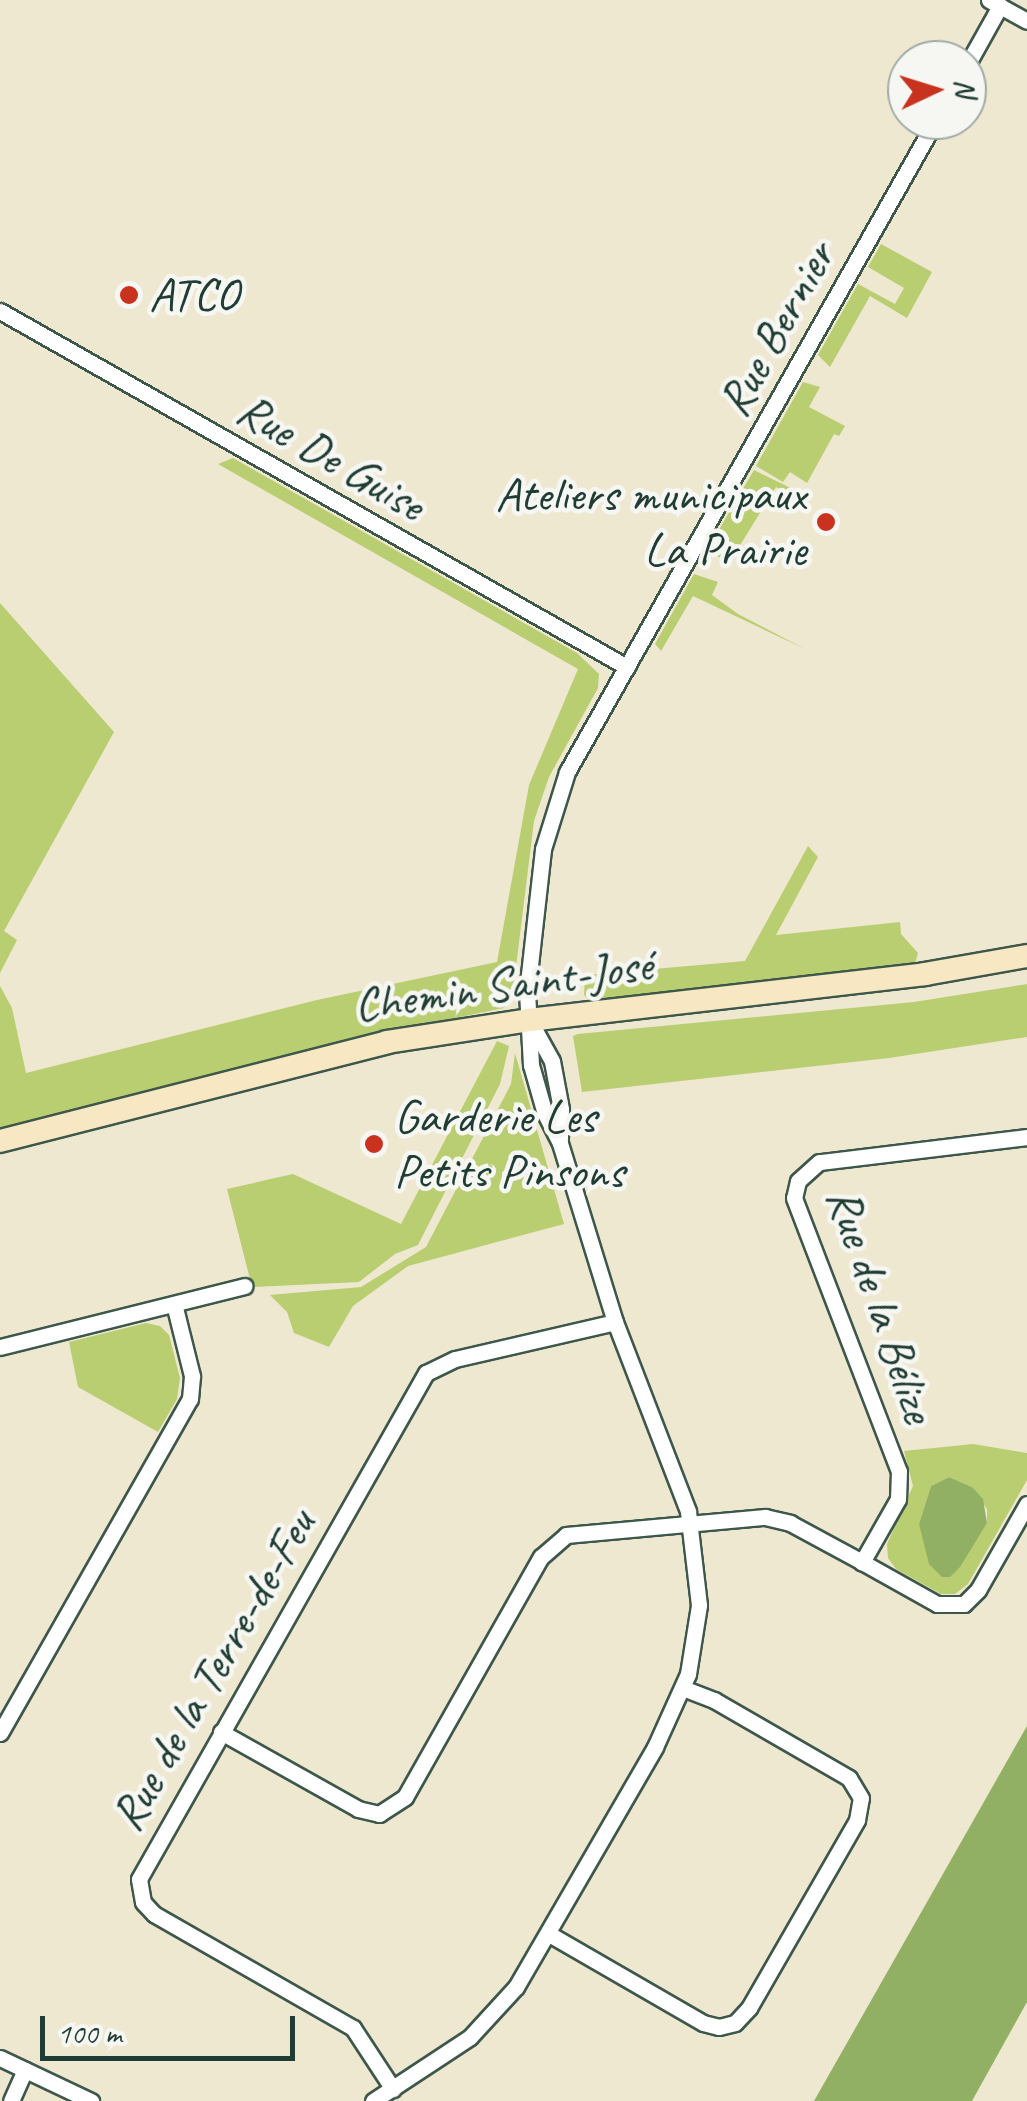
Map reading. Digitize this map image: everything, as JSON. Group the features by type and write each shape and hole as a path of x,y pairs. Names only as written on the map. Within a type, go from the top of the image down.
{"street":[{"path":"978,40 995,3 1027,22"},
{"name":"Rue Bernier","path":"372,2101 437,2062 483,2025 516,1986 550,1934 683,1688 699,1605 691,1522 660,1429 615,1322 560,1143 545,1114 530,1064 527,992 548,820 567,772 925,140"},
{"name":"Rue De Guise","path":"0,311 627,668"},
{"name":"Chemin Saint-José","path":"0,1141 328,1055 529,1020 925,974 1027,956"},
{"name":"Rue de la Bélize","path":"862,1562 898,1500 900,1471 796,1206 798,1180 819,1162 1027,1138"},
{"path":"0,1346 246,1286"},
{"path":"0,1734 190,1399 192,1376 174,1304"},
{"name":"Rue de la Terre-de-Feu","path":"393,2088 346,2022 154,1914 143,1902 142,1872 426,1373 454,1359 615,1322"},
{"path":"221,1732 358,1809 390,1811 404,1797 549,1548 578,1532 778,1519 938,1604 964,1604 978,1590 1027,1504"},
{"path":"550,1934 703,2023 734,2023 750,2008 857,1820 861,1798 849,1778 708,1698 683,1688"},
{"path":"0,2058 91,2101"},
{"path":"11,2101 25,2070"}],"green space":[{"path":"881,244 932,272 907,318 870,296 830,367 818,355 858,284 895,304 904,288 868,267"},
{"path":"803,382 820,387 809,407 845,426 839,436 834,434 807,483 790,472 783,482 756,466"},
{"path":"233,458 577,653 599,674 598,688 549,777 534,821 512,999 504,1008 324,1045 0,1131 0,986 12,1008 26,1073 317,1000 497,962 529,785 578,669 218,464"},
{"path":"754,470 801,493 798,499 776,487 729,563 712,553 710,545"},
{"path":"694,574 718,582 712,595 738,614 805,649 693,596 661,651 655,644"},
{"path":"0,603 114,732 4,931 17,940 0,973"},
{"path":"808,846 818,857 776,935 900,922 901,934 918,953 915,964 590,1001 584,995 585,975 745,961"},
{"path":"1027,984 1027,1037 889,1058 582,1092 573,1036 578,1034 914,1002"},
{"path":"497,1041 509,1046 500,1084 418,1245 395,1254 359,1282 252,1287 227,1189 293,1174 401,1224"},
{"path":"515,1053 564,1224 408,1266 353,1306 329,1347 294,1333 287,1312 270,1295 361,1287 426,1247 511,1084"},
{"path":"146,1323 160,1326 169,1335 180,1378 177,1399 158,1432 78,1387 69,1342"},
{"path":"973,1444 1027,1453 1027,1480 968,1584 955,1594 941,1594 896,1569 888,1558 887,1544 913,1486 904,1451","holes":["949,1477 972,1487 987,1509 987,1523 950,1577 919,1524 931,1486"]},
{"path":"949,1477 972,1487 983,1499 987,1523 960,1567 950,1577 942,1577 929,1564 919,1524 931,1486"},
{"path":"1027,1726 1027,2002 972,2101 814,2101"}],"place":[{"name":"ATCO","path":"129,295"},
{"name":"Ateliers municipaux La Prairie","path":"826,522"},
{"name":"Garderie Les Petits Pinsons","path":"374,1144"}]}
